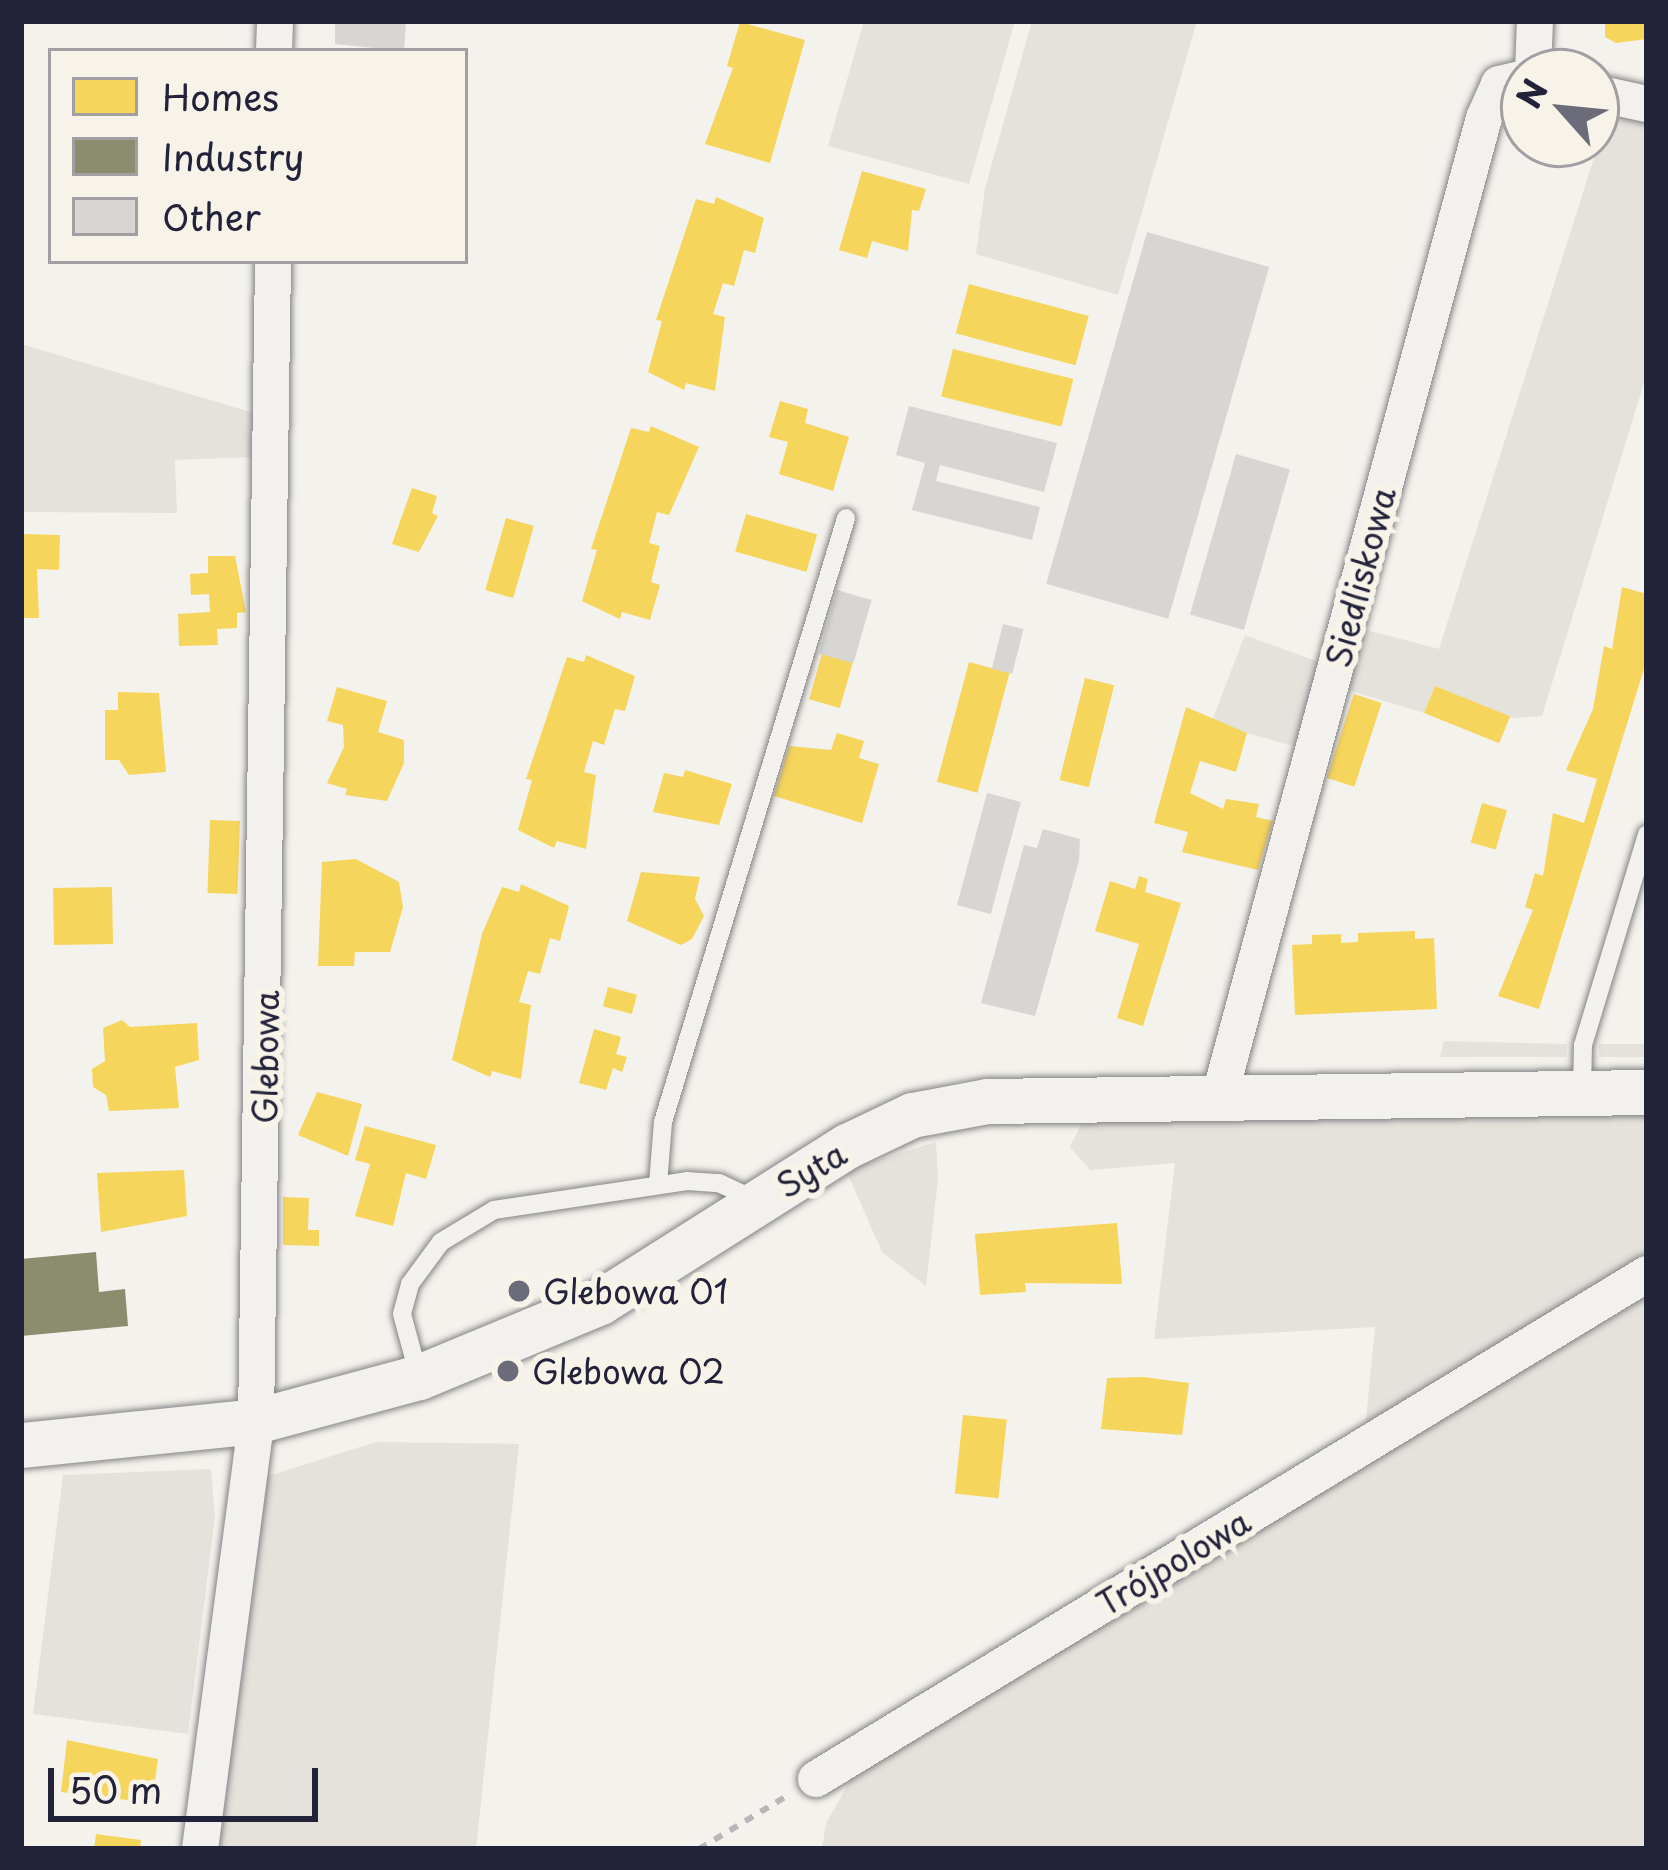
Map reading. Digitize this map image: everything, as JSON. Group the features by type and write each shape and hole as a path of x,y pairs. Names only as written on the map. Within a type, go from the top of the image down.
{"street":[{"name":"Siedliskowa","path":"1219,1098 1484,118 1500,84"},
{"name":"Glebowa","path":"200,1849 256,1421 273,264"},
{"name":"Syta","path":"21,1445 256,1421 419,1377 600,1302 757,1202 912,1115 987,1101 1647,1091"},
{"name":"Trójpolowa","path":"816,1779 1647,1274"}],"lane":[{"path":"658,1184 663,1122 846,518"},
{"path":"1582,1092 1583,1045 1647,835"},
{"path":"419,1377 402,1313 419,1264 441,1242 494,1210 658,1184 719,1184 757,1202"}],"path":[{"path":"699,1849 816,1779"}],"shaded area":[{"path":"864,21 1015,21 969,184 828,146"},
{"path":"1032,21 1197,21 1118,295 976,254 985,188"},
{"path":"1620,113 1647,119 1647,373 1542,716 1512,718 1435,686 1424,713 1344,689 1359,628 1439,649 1591,168 1620,168"},
{"path":"21,344 254,413 254,457 175,460 177,513 21,512"},
{"path":"1245,635 1324,664 1301,748 1211,723"},
{"path":"1444,1041 1567,1044 1566,1057 1440,1057"},
{"path":"1599,1044 1647,1044 1647,1057 1599,1057"},
{"path":"1339,1113 1340,1120 1647,1113 1647,1256 1365,1430 1375,1327 1154,1339 1175,1163 1090,1170 1070,1147 1082,1123"},
{"path":"936,1142 938,1180 926,1286 882,1252 846,1170"},
{"path":"1647,1283 1647,1849 822,1849 826,1823 857,1769"},
{"path":"376,1442 519,1444 476,1849 219,1849 265,1477"},
{"path":"211,1469 215,1517 188,1734 33,1714 63,1475"}],"building: Homes":[{"path":"1605,21 1647,21 1647,39 1616,43 1605,37"},
{"path":"740,22 805,40 770,163 705,144 733,68 727,66"},
{"path":"862,171 926,189 919,211 912,210 908,251 872,241 867,258 839,250"},
{"path":"716,197 764,218 755,253 744,250 734,286 723,283 713,314 725,317 715,391 686,383 684,390 648,372 662,321 656,320 696,199 714,204"},
{"path":"969,284 1089,316 1076,365 956,333"},
{"path":"953,349 1073,379 1061,427 941,397"},
{"path":"780,401 808,409 805,423 849,437 833,491 779,474 788,442 769,437"},
{"path":"651,426 699,447 669,515 657,512 649,543 660,546 651,582 660,585 650,620 622,612 620,619 582,601 597,550 591,549 631,428 649,432"},
{"path":"412,488 437,496 432,513 438,516 419,552 392,544"},
{"path":"746,514 817,534 806,572 735,551"},
{"path":"506,518 534,526 513,598 485,590"},
{"path":"23,534 60,535 59,570 37,569 39,618 21,618"},
{"path":"208,556 235,556 246,612 237,613 237,628 217,629 218,645 179,646 178,614 210,612 209,594 191,595 190,574 208,573"},
{"path":"1622,587 1647,594 1647,659 1539,1009 1498,996 1533,910 1525,907 1535,873 1543,876 1553,813 1584,823 1597,779 1566,770 1593,709 1604,646 1612,649"},
{"path":"822,654 853,663 840,708 809,699"},
{"path":"586,655 635,676 625,711 615,709 604,745 593,741 584,772 596,775 586,849 557,841 554,848 518,830 532,780 526,779 567,657 584,662"},
{"path":"969,662 1010,673 977,793 937,782"},
{"path":"1085,678 1114,685 1089,787 1060,780"},
{"path":"1435,686 1510,716 1499,743 1424,713"},
{"path":"337,687 387,701 378,732 404,740 404,763 387,801 345,795 347,789 327,783 344,747 343,725 327,721"},
{"path":"118,692 159,693 166,772 129,775 119,760 105,760 105,710 118,710"},
{"path":"1354,694 1382,703 1354,787 1327,778"},
{"path":"1186,707 1247,733 1236,772 1200,761 1190,793 1223,809 1226,799 1259,804 1256,817 1273,821 1258,870 1182,852 1188,832 1154,823"},
{"path":"837,733 864,741 859,758 879,764 862,823 774,796 789,746 831,750"},
{"path":"685,770 732,784 719,825 653,812 664,773 683,777"},
{"path":"1482,803 1507,810 1496,850 1471,842"},
{"path":"210,820 240,821 237,894 207,893"},
{"path":"356,859 399,882 403,907 390,952 355,952 354,966 318,966 322,862"},
{"path":"641,872 700,877 695,899 704,916 692,939 681,945 627,921"},
{"path":"1139,876 1148,879 1145,892 1181,903 1143,1026 1117,1018 1139,944 1095,931 1110,881 1135,889"},
{"path":"521,884 569,906 560,941 550,938 540,974 528,971 519,1002 531,1005 521,1079 492,1071 490,1077 452,1060 482,934 502,887 519,892"},
{"path":"112,887 113,944 54,945 53,888"},
{"path":"1415,931 1415,939 1434,938 1437,1009 1295,1015 1292,945 1312,944 1312,935 1341,934 1341,943 1358,942 1358,933"},
{"path":"608,987 637,995 632,1014 603,1006"},
{"path":"122,1020 130,1027 197,1023 199,1060 175,1067 179,1108 109,1111 106,1095 93,1087 92,1069 105,1061 103,1028"},
{"path":"594,1029 621,1037 616,1054 627,1057 622,1072 613,1068 606,1090 579,1083"},
{"path":"317,1092 362,1104 348,1156 298,1135"},
{"path":"365,1126 436,1145 426,1179 406,1173 393,1226 355,1216 370,1164 355,1160"},
{"path":"184,1170 187,1216 101,1232 97,1173"},
{"path":"283,1197 309,1198 308,1230 319,1230 319,1246 283,1245"},
{"path":"1117,1223 1122,1284 1025,1283 1026,1292 980,1295 975,1234"},
{"path":"1107,1378 1189,1383 1182,1435 1101,1429"},
{"path":"963,1415 1007,1420 999,1498 955,1494"},
{"path":"67,1740 158,1759 152,1803 61,1792"},
{"path":"96,1834 141,1840 140,1849 94,1849"}],"building: Industry":[{"path":"96,1252 99,1292 125,1289 128,1326 21,1336 21,1259"}],"building: Other":[{"path":"335,21 406,21 404,48 335,44"},
{"path":"1147,232 1269,267 1168,619 1046,584"},
{"path":"909,406 1057,443 1044,492 940,465 936,481 1040,507 1032,540 912,510 925,463 896,455"},
{"path":"1236,454 1290,469 1244,630 1190,615"},
{"path":"837,590 872,600 853,663 819,653"},
{"path":"1003,624 1023,629 1012,674 992,669"},
{"path":"987,793 1021,802 991,914 957,905"},
{"path":"1043,829 1080,839 1079,861 1035,1016 981,1003 1024,845 1037,848"}],"place":[{"name":"Glebowa 01","path":"519,1291"},
{"name":"Glebowa 02","path":"508,1371"}]}
